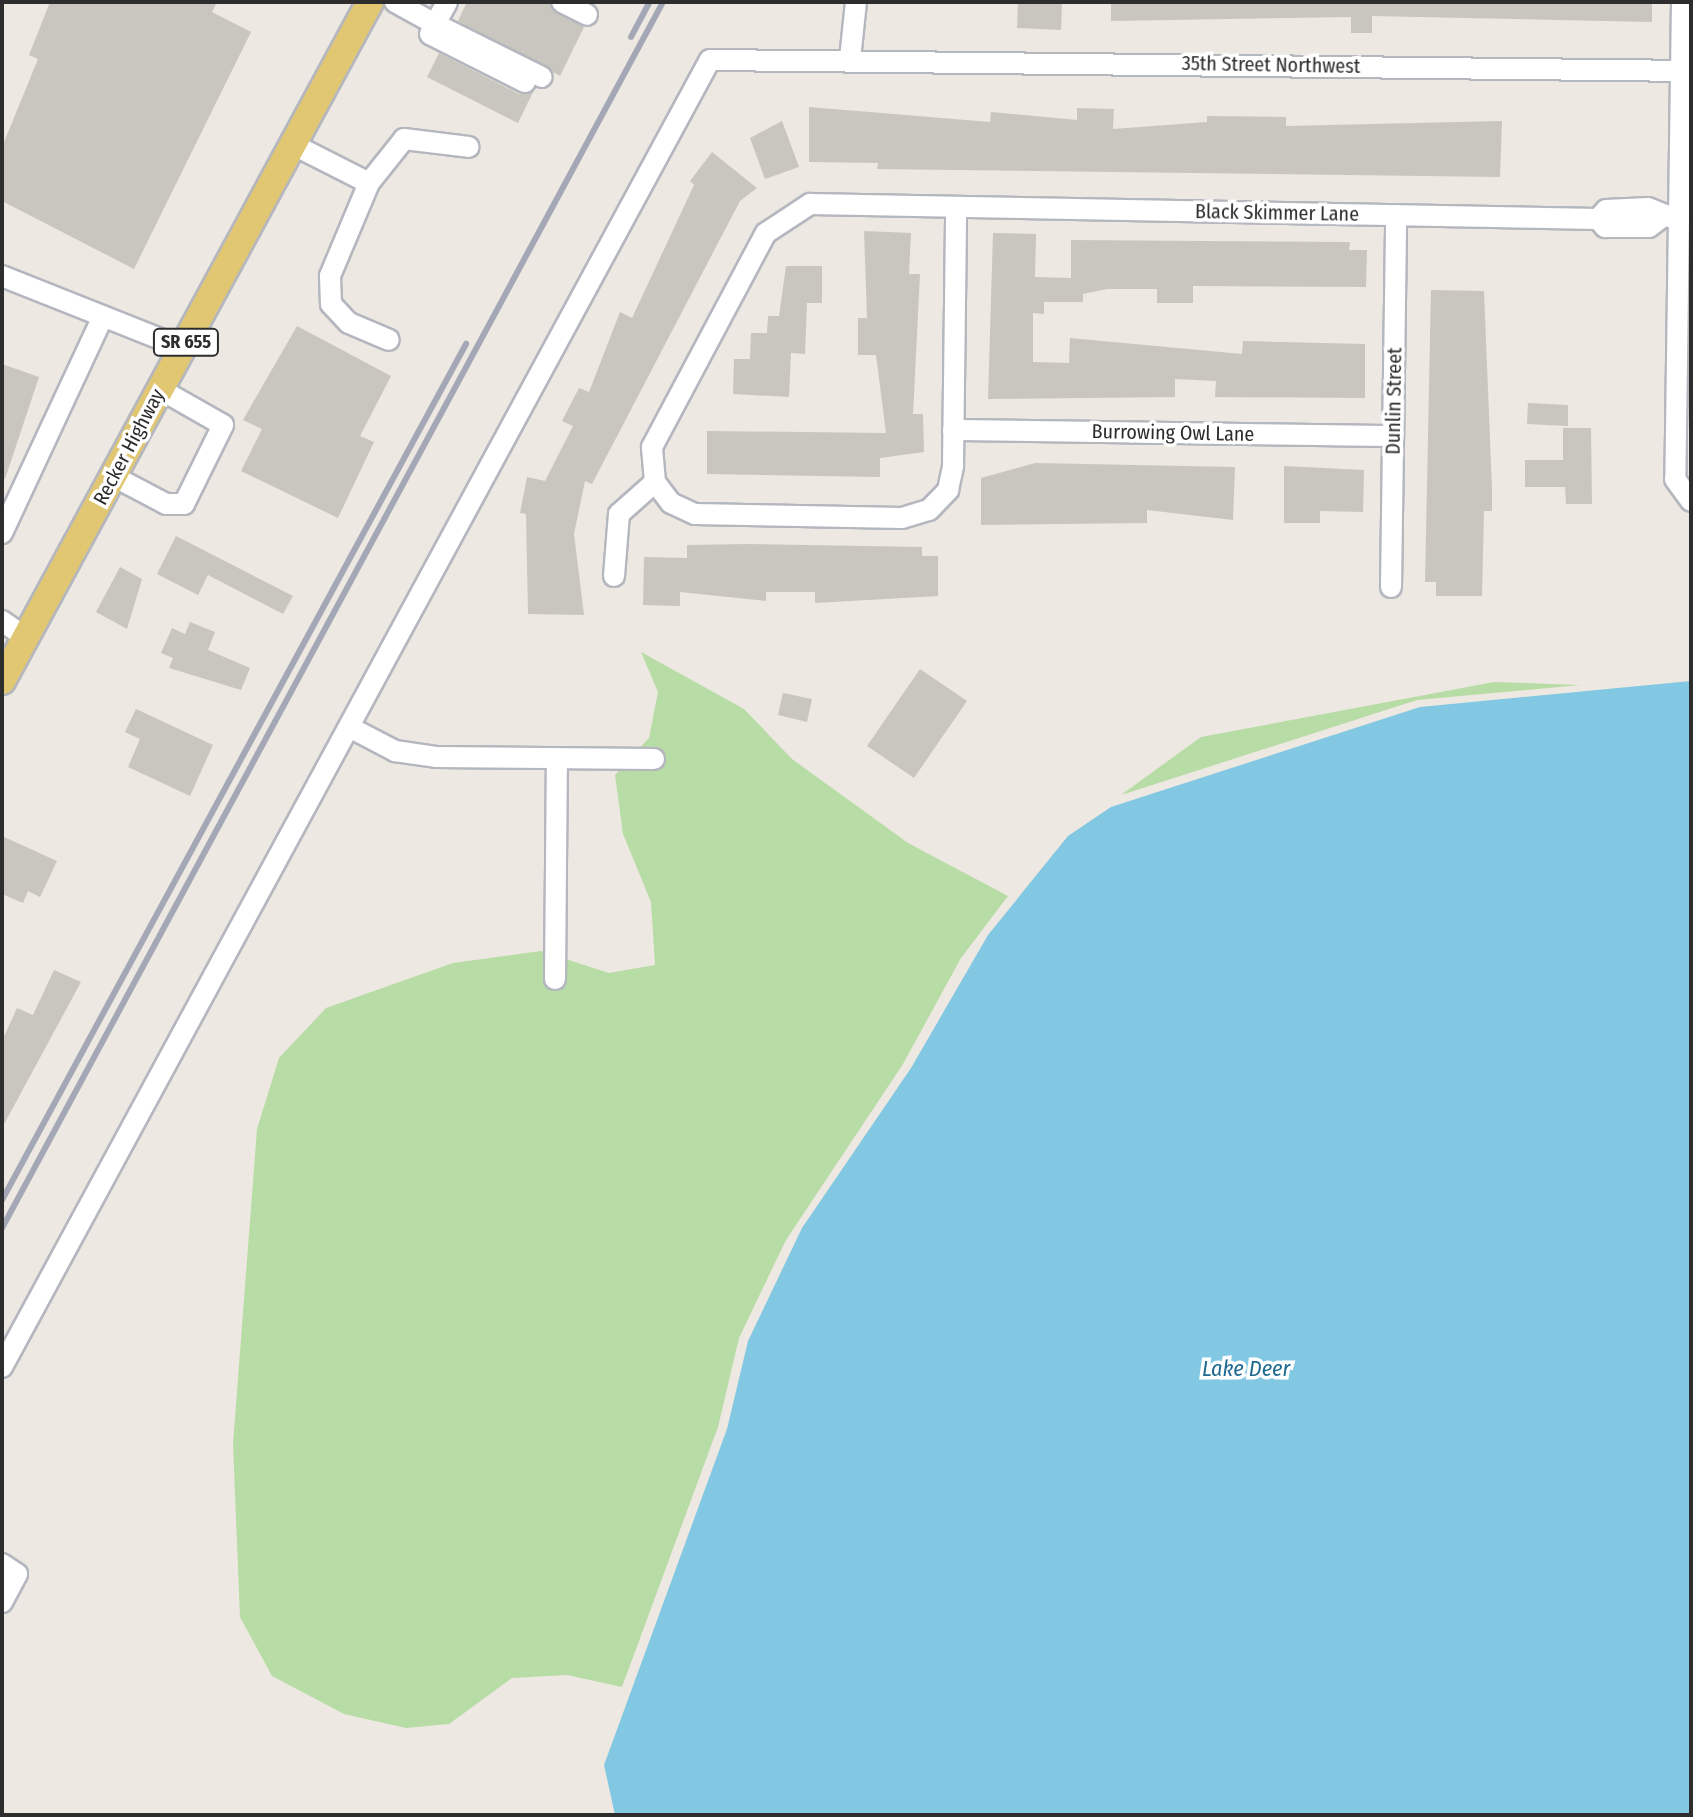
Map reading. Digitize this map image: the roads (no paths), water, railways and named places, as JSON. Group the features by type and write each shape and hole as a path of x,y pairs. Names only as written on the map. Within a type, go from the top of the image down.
{"main road":[{"name":"Recker Highway","path":"2,681 370,2"}],"street":[{"path":"395,2 533,80"},
{"path":"435,24 447,2"},
{"path":"562,2 587,15"},
{"path":"850,59 856,2"},
{"path":"1682,2 1687,71 1670,219 1675,479 1689,500"},
{"name":"35th Street Northwest","path":"2,1367 351,728 698,73 723,57 1687,71"},
{"path":"389,340 349,323 331,304 330,276 369,183 404,139 469,147"},
{"path":"294,145 369,183"},
{"name":"Black Skimmer Lane","path":"655,482 652,447 766,233 782,217 810,204 1598,219 1605,227 1649,227 1670,219"},
{"path":"614,576 619,514 655,482 671,503 695,514 902,518 929,510 948,490 953,430 956,207"},
{"name":"Dunlin Street","path":"1391,587 1396,215"},
{"path":"2,276 183,348"},
{"path":"2,533 103,316"},
{"path":"113,476 166,504 184,504 223,425 160,389"},
{"name":"Burrowing Owl Lane","path":"953,430 1393,436"},
{"path":"2,621 26,638"},
{"path":"351,728 395,751 436,757 654,759"},
{"path":"555,979 557,758"},
{"path":"2,1564 17,1574 2,1602"}],"water":[{"name":"Lake Deer","path":"1691,681 1691,1815 615,1815 604,1765 727,1429 748,1341 802,1228 911,1068 988,935 1068,836 1111,807 1420,707"}],"railway":[{"path":"631,37 650,2"},
{"path":"2,1228 663,2"},
{"path":"2,1200 466,344"}]}
